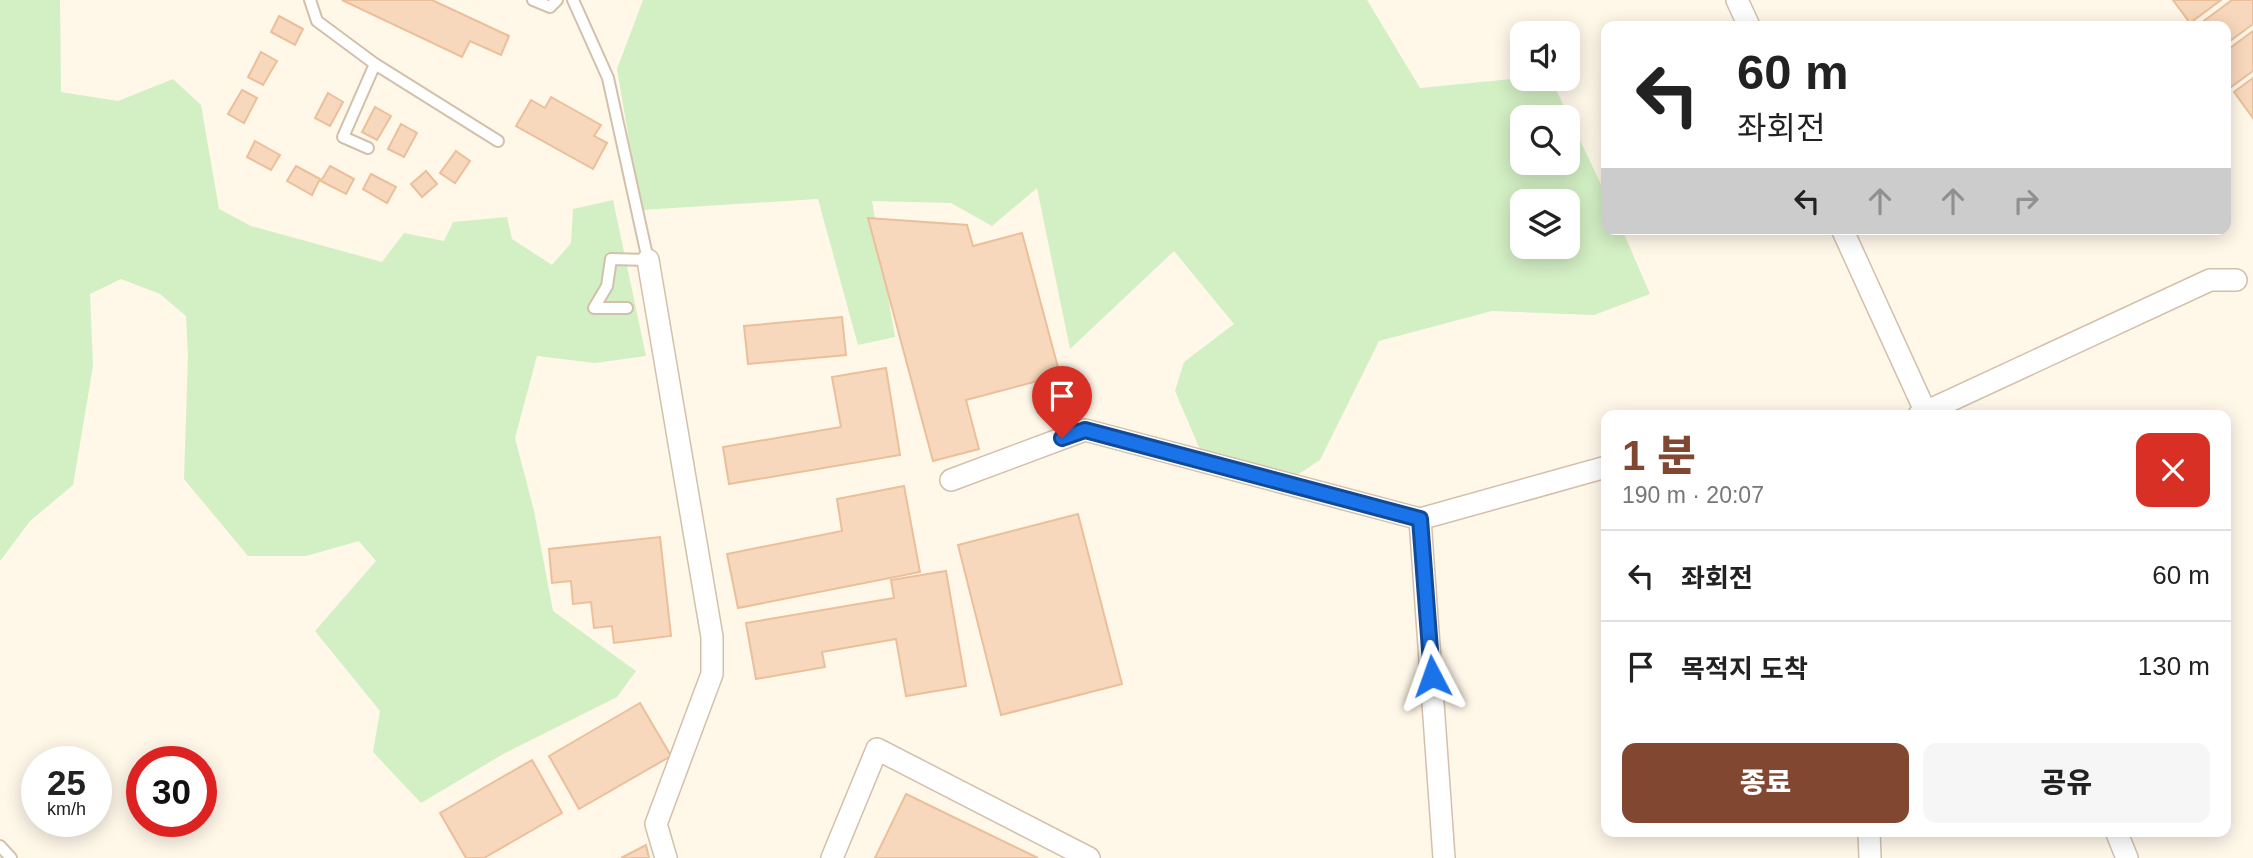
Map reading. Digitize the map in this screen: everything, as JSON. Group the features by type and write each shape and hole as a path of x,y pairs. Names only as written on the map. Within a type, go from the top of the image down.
{"street":[{"path":"1737,0 1747,21"},
{"path":"1845,235 1922,410"},
{"path":"648,260 712,638 712,674 656,824 666,858"},
{"path":"1933,410 2210,280 2236,280"},
{"path":"951,480 1085,430 1420,519 1601,468"},
{"path":"1420,519 1444,858"},
{"path":"832,858 877,749 1089,858"},
{"path":"1869,837 1870,858"},
{"path":"2118,837 2127,858"}],"lane":[{"path":"310,0 317,21 375,64 498,141"},
{"path":"533,0 550,7 557,0"},
{"path":"573,0 608,78 648,260 611,259 607,286 594,308 627,308"},
{"path":"368,148 344,137 375,64"},
{"path":"0,846 11,858"}],"green space":[{"path":"0,0 60,0 61,92 118,101 173,79 201,105 219,209 251,226 382,262 404,233 444,241 453,222 507,217 512,239 552,265 571,243 573,209 613,200 646,356 595,363 537,356 515,438 534,511 553,611 636,671 617,697 505,753 421,803 373,752 380,711 315,631 376,561 359,541 306,556 248,556 184,479 188,355 186,316 160,294 121,279 90,294 93,366 73,485 30,521 0,561"},
{"path":"643,0 1367,0 1420,88 1510,79 1510,91 1557,91 1563,105 1510,105 1510,175 1580,175 1580,140 1601,184 1601,235 1625,235 1650,294 1594,315 1492,311 1379,341 1320,460 1291,479 1201,452 1175,391 1184,362 1234,324 1174,251 1070,349 1037,188 992,226 951,203 872,201 895,337 858,345 818,199 641,210 617,69"}],"building":[{"path":"342,0 432,0 509,36 501,55 470,41 462,57"},
{"path":"2173,0 2221,0 2193,21 2189,21"},
{"path":"2232,0 2253,0 2253,24 2231,40 2231,21 2204,21"},
{"path":"279,16 303,29 295,45 271,32"},
{"path":"2253,31 2253,71 2231,87 2231,47"},
{"path":"261,52 277,61 263,85 248,77"},
{"path":"2253,78 2253,118 2234,92"},
{"path":"242,90 257,98 244,123 228,114"},
{"path":"328,93 343,102 330,126 315,118"},
{"path":"551,97 601,125 594,136 607,143 593,169 516,126 531,100 545,108"},
{"path":"375,107 391,116 377,140 362,132"},
{"path":"401,124 417,133 404,157 388,149"},
{"path":"255,141 280,155 271,170 247,157"},
{"path":"456,151 470,161 455,183 440,173"},
{"path":"296,166 320,179 312,195 287,181"},
{"path":"330,166 354,179 346,194 321,181"},
{"path":"426,171 437,184 422,197 411,184"},
{"path":"371,174 396,187 387,203 363,189"},
{"path":"868,218 967,225 973,246 1022,233 1060,375 966,400 979,449 933,461"},
{"path":"842,317 846,355 748,364 744,326"},
{"path":"886,368 900,455 729,484 723,447 841,427 832,377"},
{"path":"904,486 920,572 738,608 727,554 842,531 837,499"},
{"path":"1078,514 1122,684 1001,715 958,545"},
{"path":"660,537 671,636 614,643 612,626 594,628 591,602 573,604 571,581 552,583 549,549"},
{"path":"946,571 966,686 906,696 896,639 822,652 825,667 756,679 746,623 894,598 891,580"},
{"path":"640,703 671,756 579,809 549,756"},
{"path":"532,760 562,813 484,858 466,858 440,813"},
{"path":"906,794 1038,858 875,858"},
{"path":"646,845 649,858 621,858"}],"route":[{"path":"1062,438 1085,430 1420,519 1432,676"}]}
